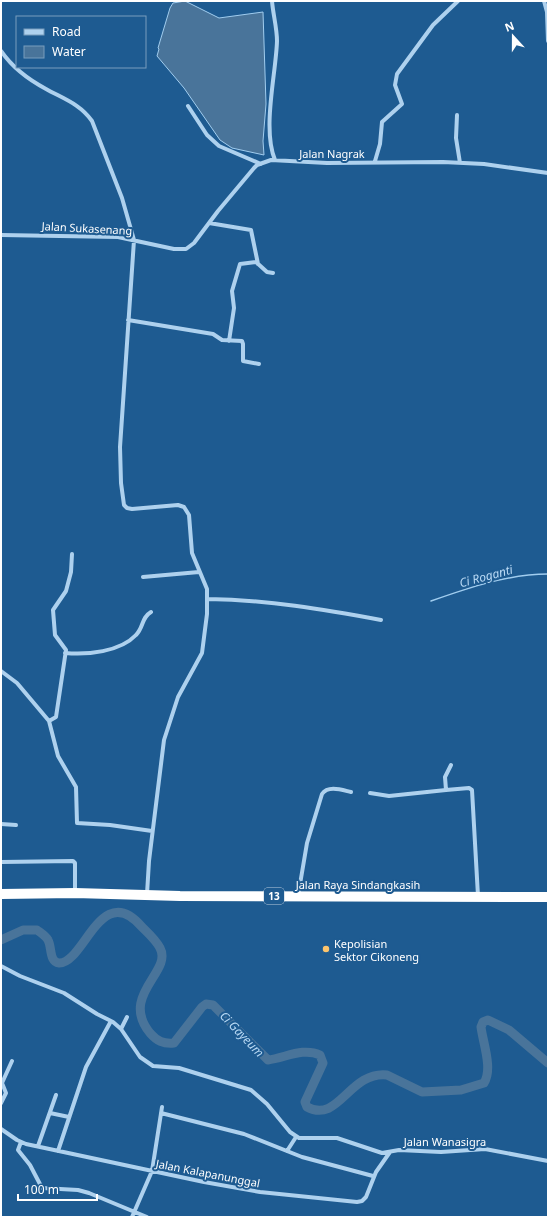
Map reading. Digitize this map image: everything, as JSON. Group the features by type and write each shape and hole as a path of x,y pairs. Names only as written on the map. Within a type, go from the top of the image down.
{"highway":[{"name":"Jalan Raya Sindangkasih","path":"1,894 75,893 548,897"}],"street":[{"path":"375,161 380,144 382,122 402,104 395,85 397,74 433,25 458,1"},
{"path":"544,1 547,12 548,41"},
{"path":"273,2 277,40 271,97 271,146 275,160"},
{"path":"1,51 16,68 31,79 45,88 69,99 86,112 92,121 122,198 134,240 120,447 121,483 124,505 126,508 132,509 178,505 184,507 189,515 192,553 205,584 208,599 202,653 178,697 164,740 152,831 147,894"},
{"path":"188,106 207,135 220,146 261,164"},
{"path":"457,116 456,138 460,162"},
{"name":"Jalan Nagrak","path":"275,160 327,162 460,162 548,173"},
{"name":"Jalan Sukasenang","path":"1,234 82,235 134,240 174,248 186,248 194,244 242,181 261,164 275,160"},
{"path":"209,223 251,230 258,264"},
{"path":"229,341 234,308 232,291 239,266 245,262 258,264 267,272 273,272"},
{"path":"128,320 213,334 220,340 243,342 242,359 244,363 259,364"},
{"path":"49,721 56,717 65,653 65,648 55,635 53,610 66,591 72,554"},
{"path":"143,577 199,572"},
{"path":"208,599 266,601 308,606 381,620"},
{"path":"65,653 98,653 128,640 137,634 144,617 151,612"},
{"path":"1,671 17,683 49,721 58,756 76,787 77,823 110,824 152,831"},
{"path":"446,790 445,777 452,765"},
{"path":"370,793 389,796 470,788 472,790 478,896"},
{"path":"298,896 307,843 318,807 325,791 336,789 351,792"},
{"path":"1,824 16,825"},
{"path":"1,862 73,860 75,863 75,893"},
{"path":"1,966 20,976 64,993 111,1021 120,1029 139,1056 155,1067 179,1068 251,1090 267,1104 295,1138 287,1151"},
{"path":"120,1029 127,1017"},
{"path":"58,1151 86,1067 111,1021"},
{"path":"1,1103 6,1093 2,1083 12,1061"},
{"path":"38,1146 56,1095"},
{"path":"132,1217 152,1172 162,1107"},
{"path":"50,1113 69,1117"},
{"path":"161,1113 244,1134 302,1157 374,1176"},
{"name":"Jalan Kalapanunggal","path":"1,1129 21,1142 152,1172 260,1192 357,1202 362,1201 366,1196 374,1176 389,1154"},
{"name":"Jalan Wanasigra","path":"295,1138 337,1138 378,1152 389,1154 399,1150 441,1152 485,1149 548,1161"},
{"path":"21,1142 18,1148 42,1188 82,1191 147,1217"}],"water":[{"path":"185,1 219,18 263,12 266,104 263,141 264,155 232,148 220,140 184,88 157,56 170,8 173,3"}],"waterway":[{"name":"Ci Roganti","path":"431,601 503,579 518,576 548,574"},
{"name":"Ci Gayeum","path":"1,940 23,930 37,930 47,939 52,957 59,963 68,960 77,951 94,927 104,918 115,913 128,915 154,939 160,948 162,957 160,966 148,985 140,1007 142,1019 150,1033 158,1040 167,1043 174,1043 202,1007 206,1004 213,1005 268,1060 307,1052 320,1055 323,1063 305,1102 307,1107 318,1110 328,1109 353,1088 374,1076 387,1075 422,1092 461,1090 484,1083 487,1077 488,1063 481,1027 483,1022 488,1020 509,1030 548,1063"}],"place":[{"name":"Kepolisian Sektor Cikoneng","path":"326,949"}]}
